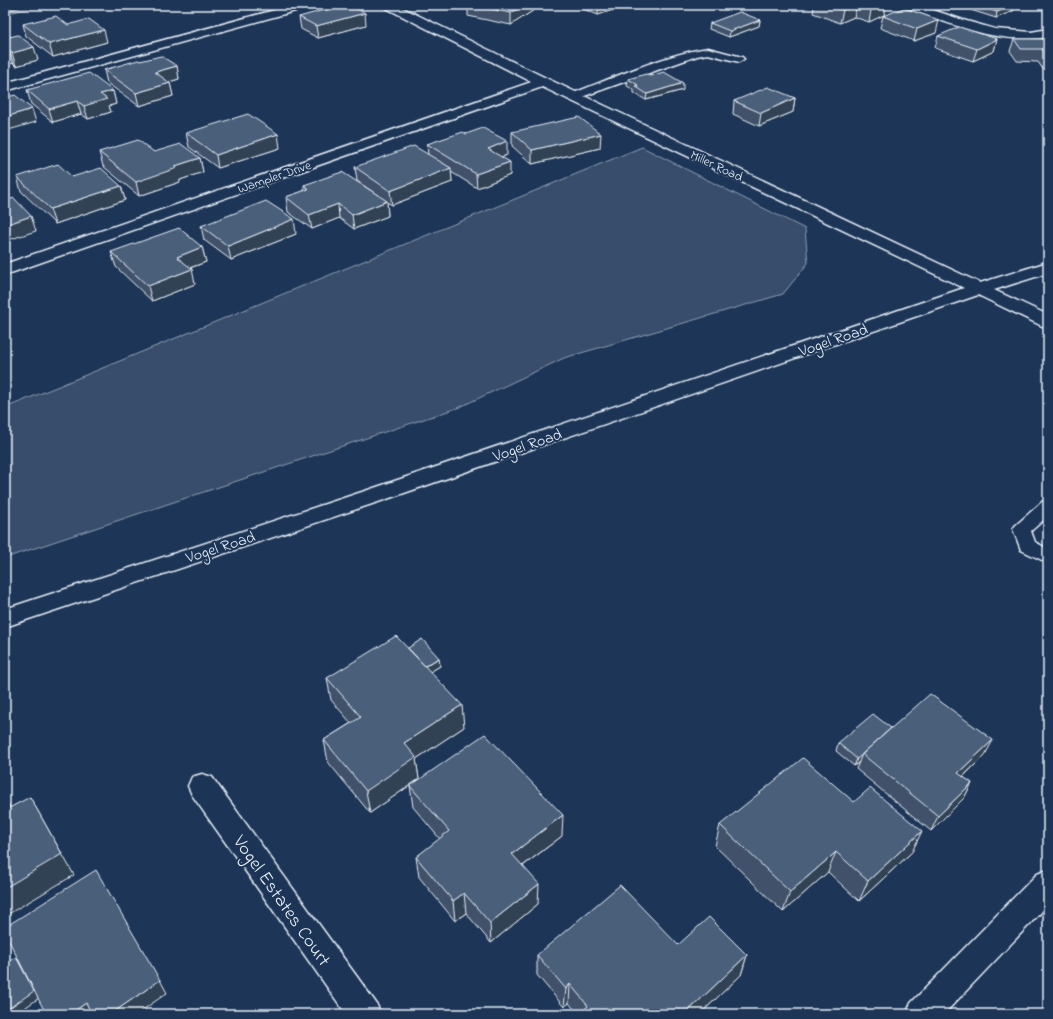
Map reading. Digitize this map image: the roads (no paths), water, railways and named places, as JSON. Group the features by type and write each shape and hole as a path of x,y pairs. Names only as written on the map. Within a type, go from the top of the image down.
{"street":[{"path":"5,87 306,5"},
{"name":"Miller Road","path":"388,5 572,96 1048,322"},
{"path":"907,5 996,34 1035,36 1048,33"},
{"name":"Wampler Drive","path":"5,270 543,82"},
{"name":"Vogel Road","path":"5,618 376,495 979,289 1048,267"},
{"name":"Vogel Estates Court","path":"202,786 365,1014"},
{"path":"922,1014 1048,884"}],"lane":[{"path":"572,96 695,53 708,51 739,59"},
{"path":"1048,506 1022,529 1027,546 1048,557"}],"waterway":[{"path":"5,10 30,5"}]}
